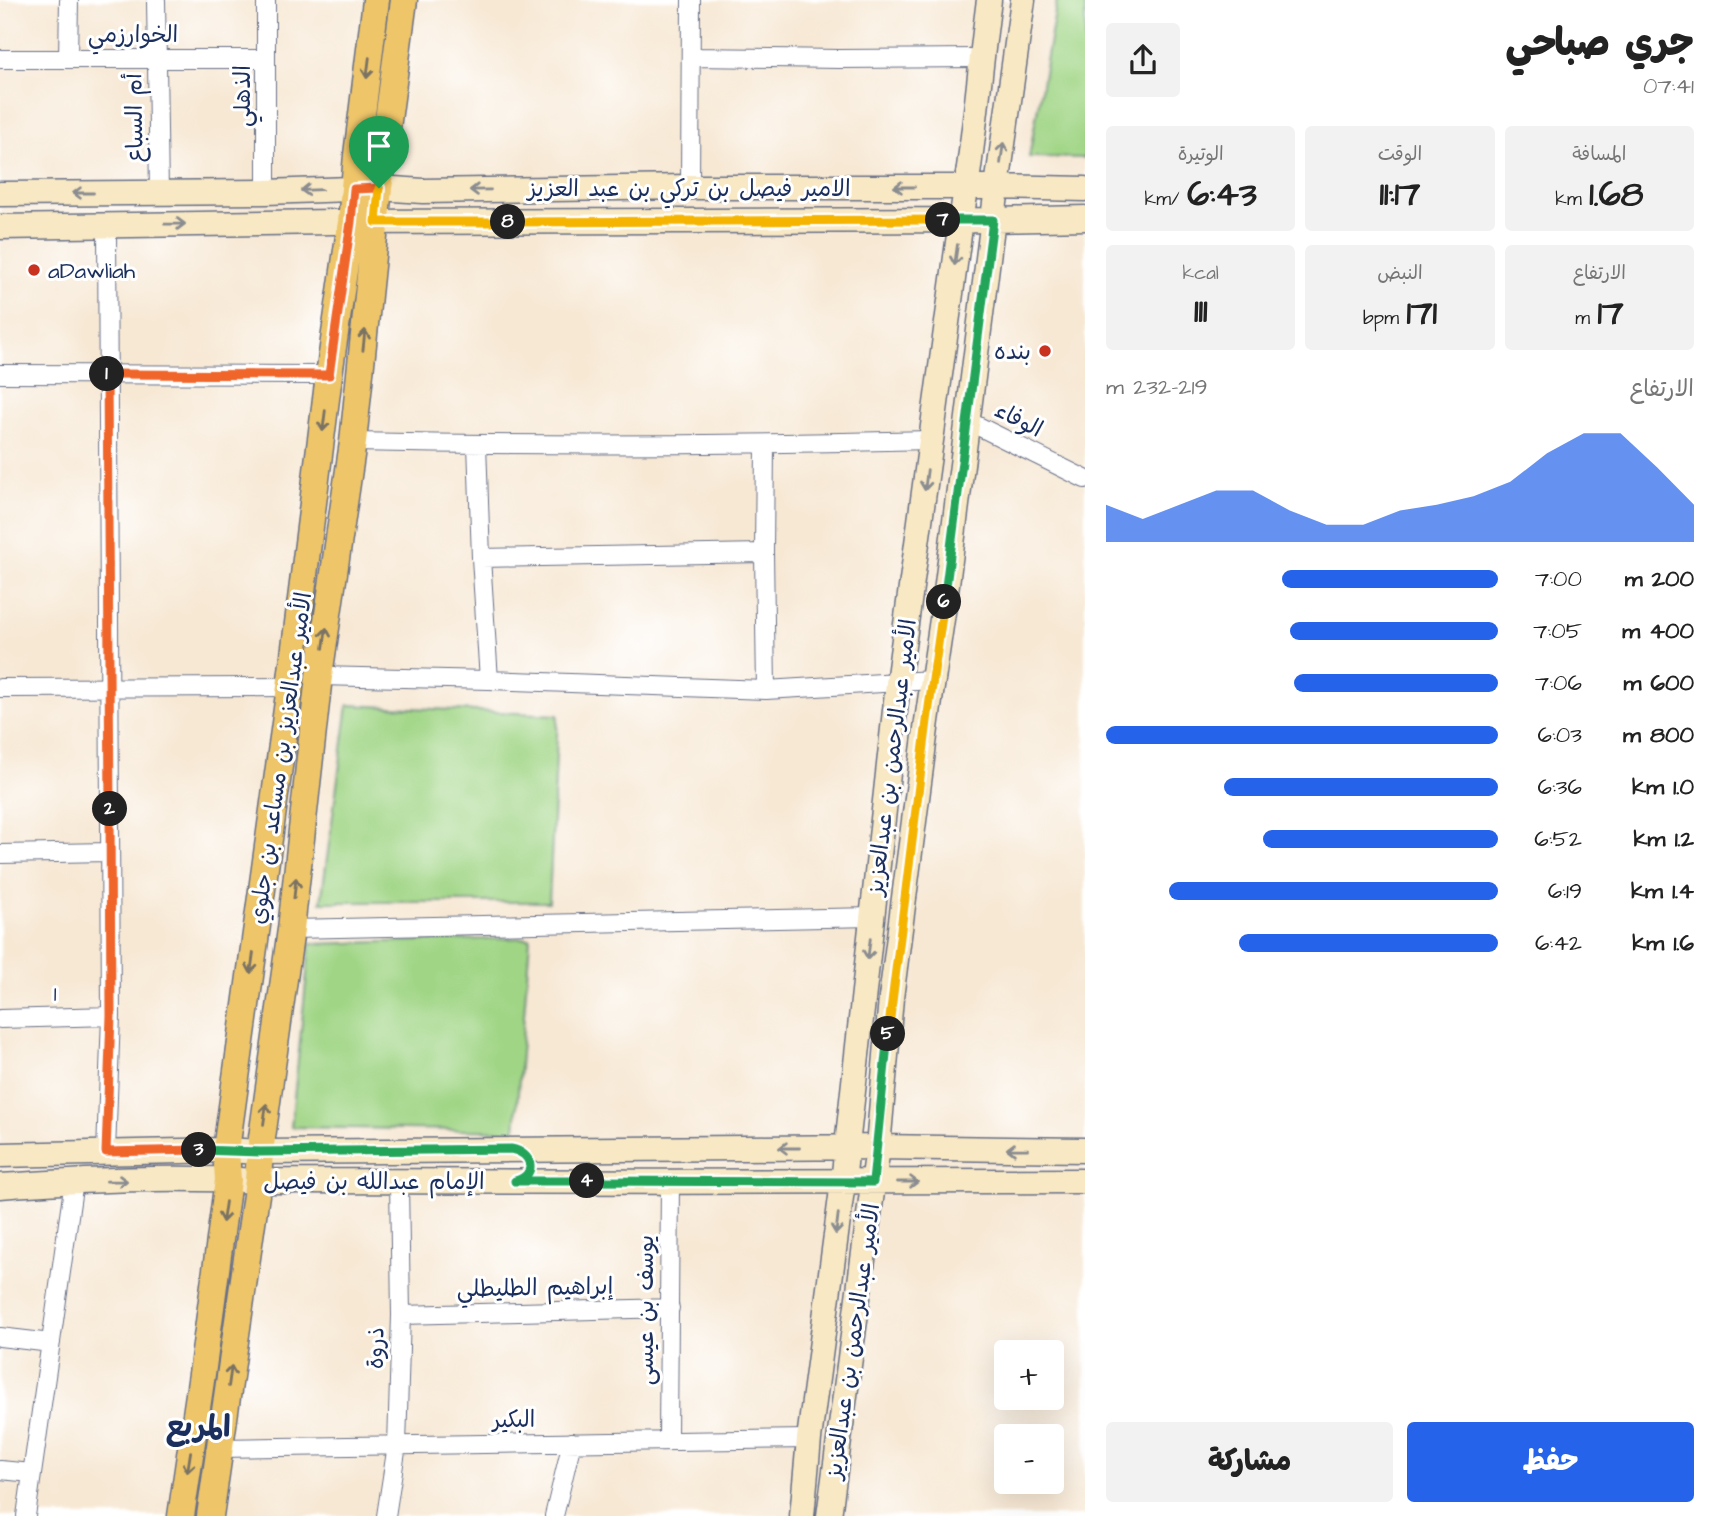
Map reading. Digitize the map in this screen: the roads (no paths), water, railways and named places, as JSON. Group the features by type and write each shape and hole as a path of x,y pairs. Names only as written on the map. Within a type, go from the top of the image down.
{"main road":[{"name":"الأمير عبدالعزيز بن مساعد بن جلوي","path":"210,1516 291,929 319,676 354,442 376,0"},
{"name":"الأمير عبدالعزيز بن مساعد بن جلوي","path":"366,188 404,0"},
{"name":"الأمير عبدالعزيز بن مساعد بن جلوي","path":"181,1516 228,1180 226,1150 290,687 329,375 363,222"}],"street":[{"path":"68,59 69,0"},
{"name":"أم السباع","path":"156,0 159,193"},
{"name":"الذهلي","path":"266,0 266,192"},
{"path":"690,187 691,0"},
{"name":"الأمير عبدالرحمن بن عبدالعزيز","path":"802,1516 809,1439 843,1182 898,683 972,153 989,0"},
{"name":"الأمير عبدالرحمن بن عبدالعزيز","path":"829,1516 878,1147 891,998 1023,0"},
{"path":"691,57 981,58"},
{"name":"الخوارزمي","path":"0,59 266,59"},
{"name":"الامير فيصل بن تركي بن عبد العزيز","path":"0,194 266,192 366,188 423,191 690,187 1085,189"},
{"name":"الامير فيصل بن تركي بن عبد العزيز","path":"0,227 1085,218"},
{"path":"106,1152 111,1016 107,225"},
{"path":"0,374 329,375"},
{"name":"الوفاء","path":"968,421 1085,480"},
{"path":"354,442 765,444 931,440"},
{"path":"477,444 489,680"},
{"path":"765,444 766,690"},
{"path":"481,558 764,553"},
{"path":"319,676 766,690 932,680"},
{"path":"0,688 290,687"},
{"path":"0,854 110,852"},
{"path":"291,929 873,918"},
{"name":"1","path":"0,1019 111,1016"},
{"name":"الإمام عبدالله بن فيصل","path":"0,1155 226,1150 260,1152 846,1147 1085,1150"},
{"path":"511,1149 524,1153 530,1165 527,1175 515,1181"},
{"path":"586,1149 575,1153 569,1167 575,1177 590,1181"},
{"name":"الإمام عبدالله بن فيصل","path":"0,1186 74,1181 228,1180 1085,1181"},
{"path":"26,1516 74,1181"},
{"name":"ذروة","path":"386,1516 397,1445 401,1315 399,1181"},
{"name":"يوسف بن عيسى","path":"668,1440 670,1181"},
{"name":"إبراهيم الطليطلي","path":"401,1315 670,1308"},
{"path":"0,1337 51,1343"},
{"name":"البكير","path":"220,1448 809,1439"},
{"path":"554,1516 572,1442"},
{"path":"0,1470 32,1473"}],"place":[{"name":"aDawliah","path":"34,270"},
{"name":"بنده","path":"1045,351"}],"district":[{"name":"المربع","path":"198,1426"}]}
